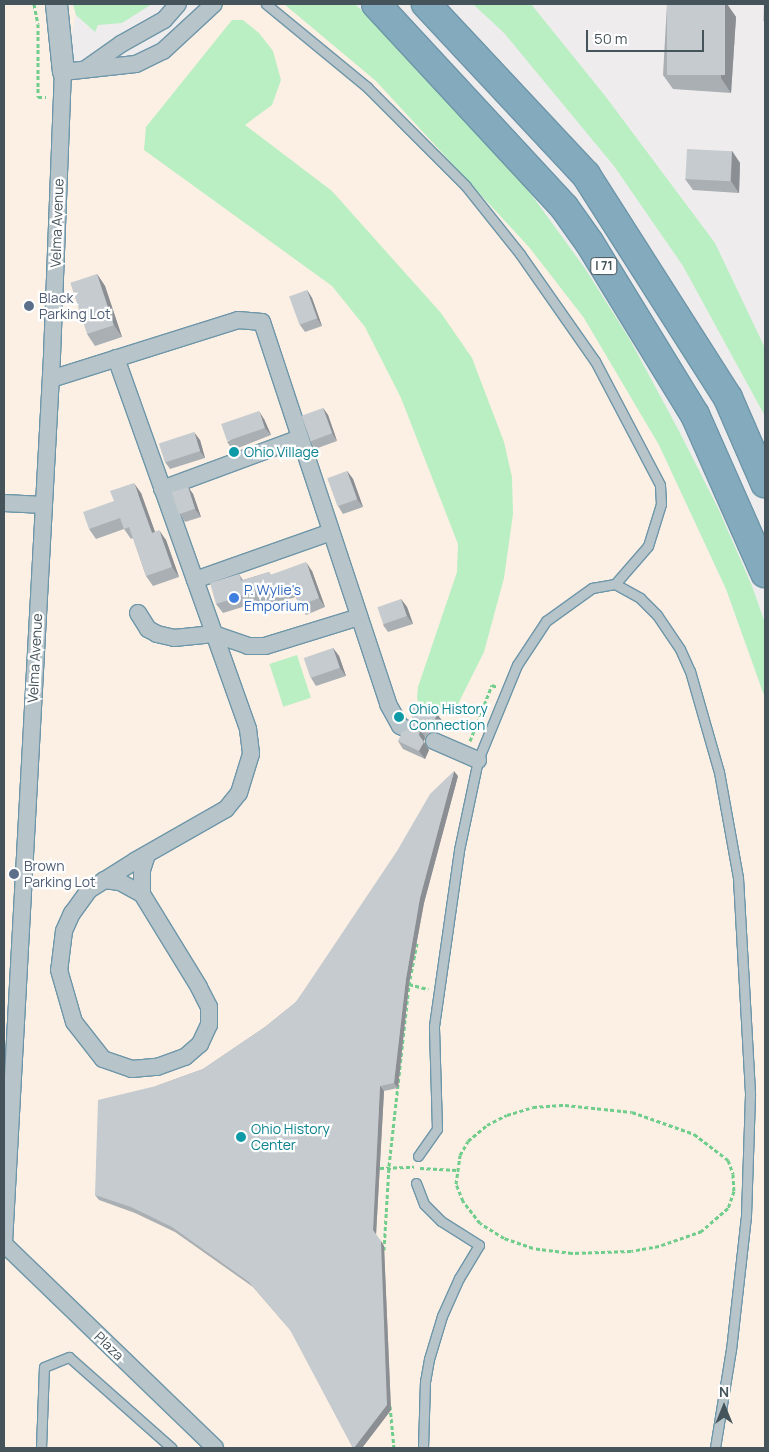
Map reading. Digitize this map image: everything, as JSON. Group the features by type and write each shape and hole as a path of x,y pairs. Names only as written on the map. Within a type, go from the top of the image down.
{"highway":[{"name":"I 71","path":"376,4 564,208 589,242 695,416 765,573"},
{"name":"I 71","path":"426,4 586,175 728,398 765,483"}],"street":[{"path":"56,4 63,72 136,64 163,52 214,4"},
{"path":"86,69 121,44 164,20 178,4"},
{"name":"Velma Avenue","path":"4,1244 51,378 63,72"},
{"path":"51,378 238,320 262,322 388,704 400,726 411,731"},
{"path":"116,358 248,729 251,754 248,773 239,793 226,809 147,854 89,890 72,913 59,949 59,970 74,1022 88,1044 103,1060 132,1069 157,1067 185,1057 200,1044 209,1025 208,1007 199,986 142,894 141,877 147,854"},
{"path":"162,489 300,438"},
{"path":"4,503 44,505"},
{"path":"195,580 331,532"},
{"path":"138,613 148,629 157,634 174,638 214,634 248,646 265,646 359,617"},
{"path":"434,741 471,757"},
{"path":"104,880 120,882 142,894"},
{"name":"Plaza","path":"4,1244 215,1448"}],"lane":[{"path":"266,4 367,87 465,185 520,254 595,360 660,485 662,504 648,546 615,584"},
{"path":"418,1156 437,1130 434,1026 471,757 526,650 546,621 592,588 615,584 640,598 657,615 680,649 693,680 719,772 738,878 750,1095 746,1198 731,1349 715,1448"},
{"path":"416,1183 424,1204 441,1221 479,1245 459,1278 442,1316 429,1359 423,1398 423,1448"},
{"path":"41,1448 44,1368 69,1357 172,1448"}],"path":[{"path":"34,4 38,24 38,96 46,97"},
{"path":"471,757 492,685 506,690"},
{"path":"384,1256 389,1166 409,984 417,940"},
{"path":"409,984 438,991"},
{"path":"598,1106 632,1112 694,1134 728,1160 733,1174 734,1191 728,1208 717,1221 679,1241 631,1251 572,1253 526,1246 504,1238 480,1223 463,1201 456,1184 457,1170 460,1155 468,1141 487,1124 507,1115 533,1107 598,1106"},
{"path":"390,1401 394,1448"}],"shaded area":[{"name":"Ohio History Connection","path":"4,4 73,4 76,15 63,71 163,51 213,4 284,4 376,81 529,247 584,318 659,445 726,589 765,698 765,1448 4,1448"}],"green space":[{"path":"73,4 152,4 122,23 98,25 95,32 76,15"},
{"path":"284,4 355,4 426,70 525,186 584,267 629,338 679,431 718,508 752,586 765,623 765,698 726,589 659,445 584,318 529,247 376,81"},
{"path":"473,4 531,4 606,97 715,243 765,348 765,416 683,266 614,166 504,33"},
{"path":"232,20 243,20 259,33 273,51 281,80 272,105 245,125 332,191 441,313 472,358 504,442 512,477 513,514 504,578 484,652 456,708 448,714 429,712 420,707 417,698 418,687 457,572 458,544 401,398 365,327 332,286 144,150 146,127"},
{"path":"297,655 311,698 283,707 269,664"}],"building":[{"path":"667,4 725,4 725,75 667,75"},
{"path":"764,4 765,21 763,21"},
{"path":"687,149 732,151 730,181 685,179"},
{"path":"97,274 114,325 87,334 70,283"},
{"path":"307,290 317,318 299,325 289,296"},
{"path":"323,408 332,433 311,441 301,416"},
{"path":"259,411 265,428 227,441 221,424"},
{"path":"194,432 200,451 165,462 159,443"},
{"path":"347,471 357,499 338,506 327,478"},
{"path":"134,483 152,533 159,530 172,567 146,576 129,527 124,529 120,518 89,529 83,512 114,501 110,491"},
{"path":"188,487 195,509 179,514 172,492"},
{"path":"306,562 319,598 299,606 293,587 259,597 257,591 216,604 210,583 239,574 241,581 269,572 270,575"},
{"path":"401,599 407,616 383,624 377,607"},
{"path":"333,648 340,668 311,678 304,658"},
{"path":"415,704 437,714 433,724 427,723 420,729 419,735 424,742 419,751 398,741 402,732 414,728 415,722 410,714"},
{"name":"Ohio History Center","path":"454,771 420,898 406,979 394,1083 380,1086 373,1230 381,1241 387,1405 353,1448 290,1330 249,1282 172,1227 131,1207 95,1195 98,1100 156,1086 203,1069 265,1027 296,1002 397,851 430,794"}],"place":[{"name":"Black Parking Lot","path":"29,306"},
{"name":"Ohio Village","path":"234,452"},
{"name":"P. Wylie's Emporium","path":"234,598"},
{"name":"Ohio History Connection","path":"399,717"},
{"name":"Brown Parking Lot","path":"14,874"},
{"name":"Ohio History Center","path":"241,1137"}]}
